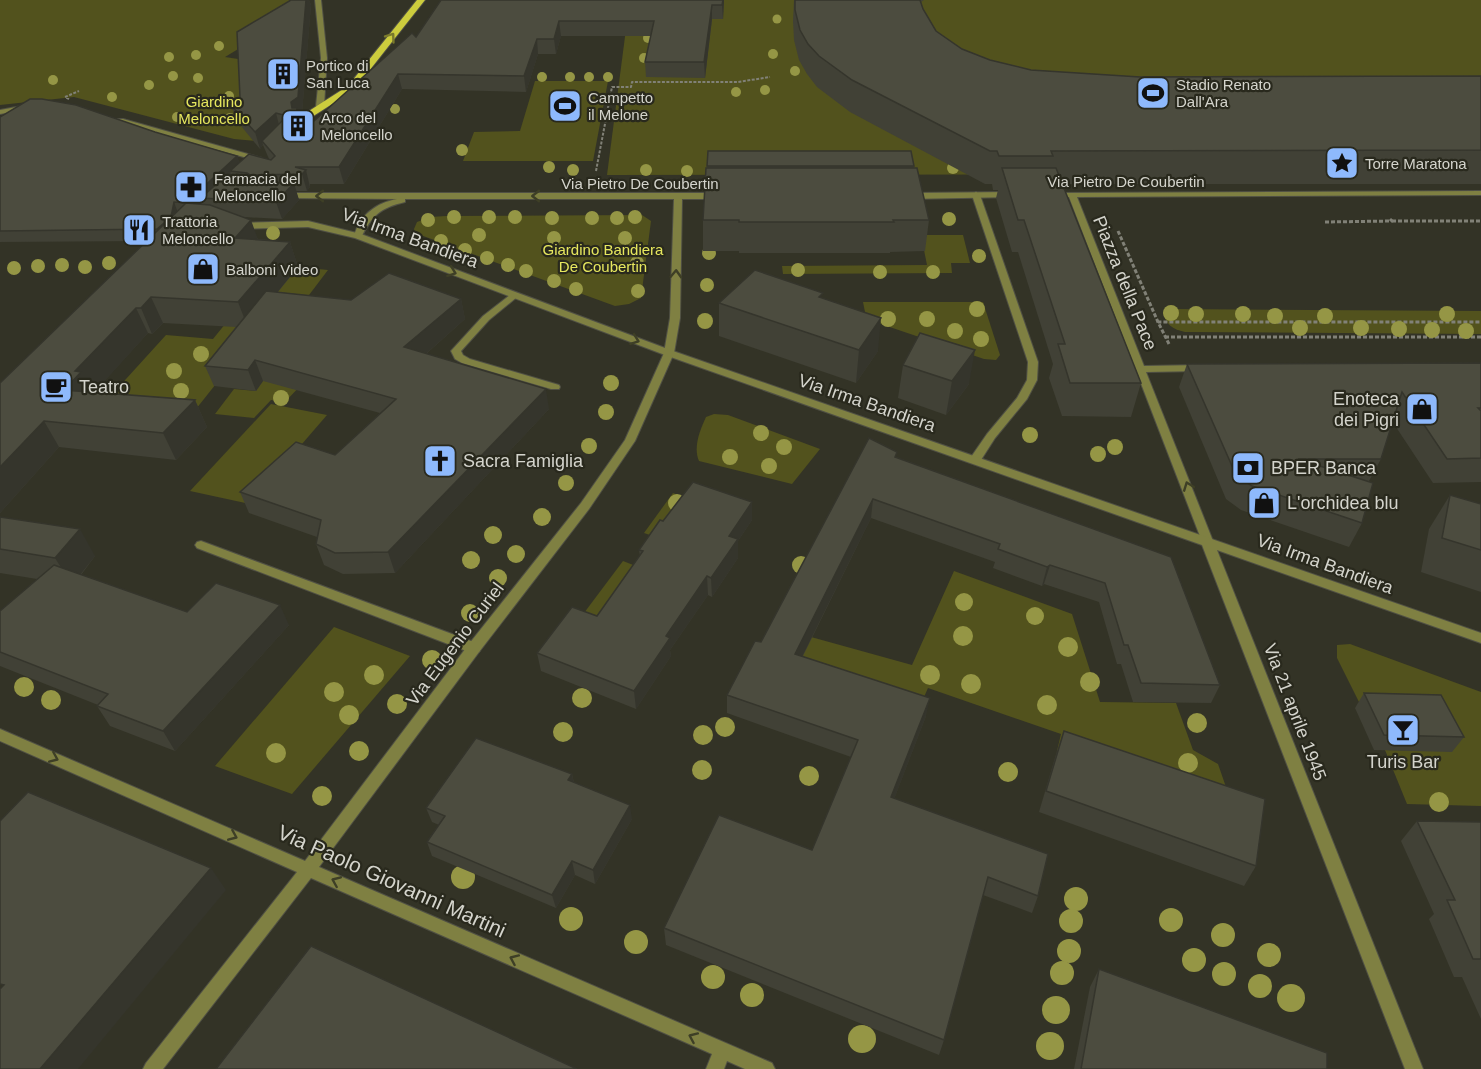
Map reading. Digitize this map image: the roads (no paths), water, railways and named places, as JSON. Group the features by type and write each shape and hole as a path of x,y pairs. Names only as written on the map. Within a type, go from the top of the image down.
{"main road":[{"path":"301,120 351,88 421,0"}],"street":[{"path":"318,0 324,58 320,106"},
{"path":"0,112 36,105"},
{"path":"114,120 258,158"},
{"name":"Via Pietro De Coubertin","path":"1036,195 1481,193"},
{"path":"975,460 991,436 1022,399 1032,380 1032,362 976,195"},
{"name":"Via Pietro De Coubertin","path":"905,196 1024,195"},
{"name":"Piazza della Pace","path":"1072,195 1142,369 1215,368"},
{"name":"Via Pietro De Coubertin","path":"273,196 726,196"},
{"name":"Via Eugenio Curiel","path":"152,1069 585,506 630,441 669,353 675,318 678,196"},
{"path":"358,236 360,226 371,213 396,201 421,197"},
{"name":"Via Irma Bandiera","path":"237,226 308,224 358,236 669,353 1481,638"},
{"path":"514,295 486,318 456,351 459,357 466,361 555,387"},
{"name":"Via 21 aprile 1945","path":"1142,369 1414,1069"},
{"path":"201,545 474,648"},
{"name":"Via Paolo Giovanni Martini","path":"0,735 766,1069"},
{"path":"715,1069 723,1050"}],"place":[{"name":"Portico di San Luca","path":"283,74"},
{"name":"Stadio Renato Dall'Ara","path":"1153,93"},
{"name":"Campetto il Melone","path":"565,106"},
{"name":"Arco del Meloncello","path":"298,126"},
{"name":"Torre Maratona","path":"1342,163"},
{"name":"Farmacia del Meloncello","path":"191,187"},
{"name":"Trattoria Meloncello","path":"139,230"},
{"name":"Balboni Video","path":"203,269"},
{"name":"Teatro","path":"56,387"},
{"name":"Enoteca dei Pigri","path":"1422,409"},
{"name":"Sacra Famiglia","path":"440,461"},
{"name":"BPER Banca","path":"1248,468"},
{"name":"L'orchidea blu","path":"1264,503"},
{"name":"Turis Bar","path":"1403,730"}],"park label":[{"name":"Giardino Meloncello","path":"214,110"},
{"name":"Giardino Bandiera De Coubertin","path":"603,258"}]}
